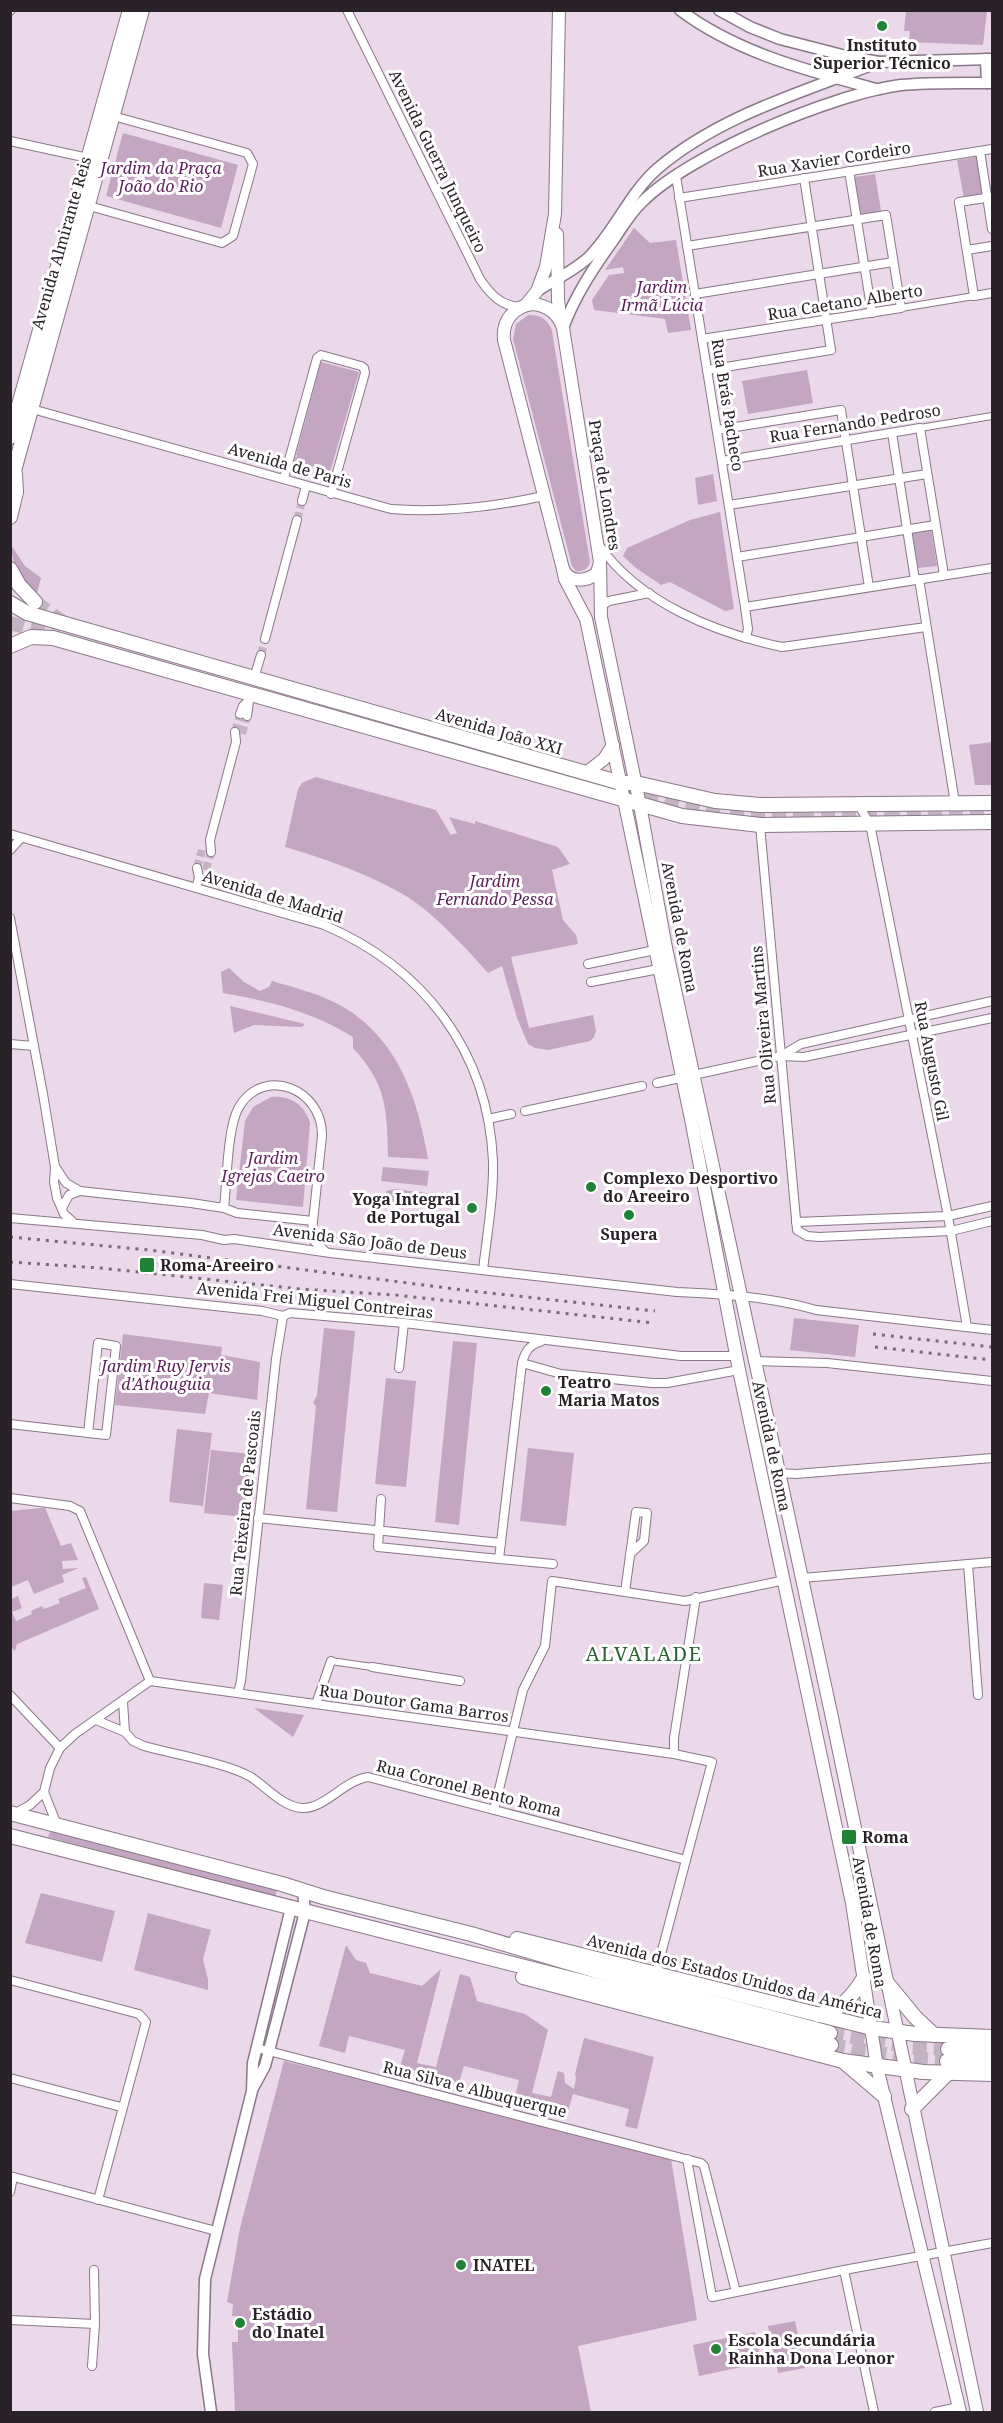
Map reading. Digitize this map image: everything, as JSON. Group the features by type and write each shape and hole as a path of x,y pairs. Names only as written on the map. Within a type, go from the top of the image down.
{"main road":[{"name":"Avenida Almirante Reis","path":"10,484 15,469 21,406 94,159 130,10"},
{"name":"Avenida Almirante Reis","path":"10,437 89,206 94,159 113,116 142,10"},
{"path":"560,10 555,214 547,263 537,291 506,321 504,340 563,569"},
{"name":"Praça de Londres","path":"555,214 559,277 558,301 600,562 597,573 585,579 565,575 563,569"},
{"path":"523,306 538,305 549,309 558,317 562,328"},
{"path":"10,517 16,492 15,469"},
{"name":"Avenida de Roma","path":"600,562 601,617 640,806 661,949 659,969 688,1076 739,1370 852,1903 877,2067 959,2410"},
{"path":"10,569 19,585 35,602"},
{"name":"Avenida de Roma","path":"563,569 568,585 586,619 625,801 741,1298 753,1361 803,1577 976,2408"},
{"name":"Avenida João XXI","path":"10,603 27,614 621,783 636,783 683,795 760,805 993,803"},
{"name":"Avenida João XXI","path":"10,646 31,637 53,638 249,698 682,816 760,825 993,822"},
{"path":"249,698 254,678"},
{"path":"586,773 604,759 613,745"},
{"path":"760,805 760,825"},
{"path":"737,1356 753,1361"},
{"path":"739,1370 753,1361"},
{"path":"784,1578 803,1577"},
{"name":"Avenida dos Estados Unidos da América","path":"10,1836 491,1960 831,2039 471,1934 12,1813"},
{"path":"298,1910 303,1891"},
{"name":"Avenida dos Estados Unidos da América","path":"471,1934 492,1933 872,2028 934,2035 993,2037"},
{"name":"Avenida dos Estados Unidos da América","path":"491,1960 511,1973 843,2061 904,2070 948,2062 993,2049"},
{"path":"817,2015 831,2012 845,2003 864,1978"},
{"path":"887,1983 915,2017 934,2035"},
{"path":"843,2061 884,2097"},
{"name":"Avenida dos Estados Unidos da América","path":"948,2062 993,2061"},
{"path":"912,2109 937,2082 948,2062"},
{"name":"Avenida dos Estados Unidos da América","path":"948,2062 993,2074"},
{"path":"959,2410 976,2408"}],"street":[{"name":"Avenida Guerra Junqueiro","path":"347,10 480,279 499,301 509,306 523,306"},
{"path":"680,10 719,34 758,53 877,90"},
{"path":"562,328 576,296 629,218 647,198 700,161 771,126 877,90 903,85 990,83 989,59 879,62 814,49 780,39 750,27 719,10"},
{"path":"537,291 591,255 639,188 672,158 731,122 785,98 879,62"},
{"path":"89,206 222,243 233,236 253,164 247,153 113,116"},
{"path":"10,141 94,159"},
{"name":"Rua Xavier Cordeiro","path":"679,198 993,148"},
{"path":"980,151 990,197 993,229"},
{"path":"849,171 872,313"},
{"name":"Rua Brás Pacheco","path":"676,176 746,607 748,629 746,638"},
{"path":"707,370 831,350 804,178"},
{"path":"974,296 959,202 990,197"},
{"path":"687,246 886,215 901,308"},
{"path":"967,250 993,246"},
{"path":"695,294 893,262"},
{"name":"Rua Caetano Alberto","path":"702,339 993,293"},
{"path":"284,478 317,357 321,355 361,366 365,373 331,494"},
{"name":"Avenida de Paris","path":"21,406 383,507 407,510 448,510 486,507 544,496"},
{"path":"717,430 841,410 869,587"},
{"name":"Rua Fernando Pedroso","path":"722,461 993,416"},
{"path":"920,428 944,575"},
{"path":"891,432 955,804"},
{"path":"729,506 927,474"},
{"path":"302,501 306,486"},
{"path":"265,639 297,520"},
{"path":"737,557 935,525"},
{"path":"597,542 616,567 649,593 707,624 746,638 782,647 926,627"},
{"path":"746,607 993,568"},
{"path":"601,606 609,601 649,593"},
{"path":"254,678 261,655"},
{"path":"244,715 250,708 249,698"},
{"path":"206,851 239,733"},
{"name":"Rua Augusto Gil","path":"858,804 870,824 951,1231 967,1327"},
{"name":"Rua Oliveira Martins","path":"760,825 796,1222"},
{"name":"Avenida de Madrid","path":"10,834 324,925 362,943 396,966 425,994 451,1026 474,1072 488,1119 492,1183 483,1270"},
{"path":"10,850 21,838"},
{"path":"196,888 202,869"},
{"path":"10,918 55,1167 54,1182 57,1198 67,1218 73,1222"},
{"name":"Avenida de Roma","path":"588,964 661,949"},
{"name":"Avenida de Roma","path":"591,982 659,969"},
{"path":"781,1056 801,1044 993,1001"},
{"path":"657,1083 781,1056 804,1057 993,1017"},
{"path":"10,1044 34,1046"},
{"path":"224,1208 233,1126 237,1112 245,1099 268,1087 282,1086 296,1090 308,1097 321,1121 322,1136 312,1231 314,1241 327,1252"},
{"path":"525,1111 642,1086"},
{"path":"488,1119 511,1114"},
{"path":"55,1167 66,1183 80,1191"},
{"path":"63,1208 69,1195 80,1191"},
{"name":"Avenida São João de Deus","path":"80,1191 313,1221"},
{"path":"993,1206 948,1216 796,1222 796,1230 807,1236 951,1231 993,1221"},
{"name":"Avenida São João de Deus","path":"10,1218 73,1222 677,1292 725,1295"},
{"path":"292,1246 305,1241 312,1231"},
{"name":"Avenida Frei Miguel Contreiras","path":"10,1284 262,1311 283,1316 290,1313 404,1323 681,1356 737,1356"},
{"path":"725,1295 816,1310 993,1330"},
{"name":"Rua Teixeira de Pascoais","path":"238,1693 283,1316"},
{"path":"399,1368 404,1323"},
{"path":"509,1337 521,1344 525,1353"},
{"path":"500,1559 522,1363 525,1353 532,1345 544,1341"},
{"path":"10,1424 88,1433 106,1435 116,1346 98,1343 88,1433"},
{"path":"753,1361 827,1363 993,1381"},
{"path":"522,1363 561,1374 652,1383 667,1383 739,1370"},
{"path":"779,1473 796,1474 993,1458"},
{"path":"10,1498 70,1506 80,1510 150,1681 75,1734 60,1748 50,1768 44,1792 30,1805 12,1813"},
{"path":"381,1498 378,1547 554,1564"},
{"path":"258,1518 501,1543"},
{"path":"624,1592 630,1554"},
{"path":"803,1577 993,1562"},
{"path":"968,1564 978,1695"},
{"path":"494,1810 523,1690 545,1646 552,1581 684,1600 784,1578"},
{"path":"674,1754 674,1738 696,1597"},
{"path":"316,1704 332,1661 460,1680"},
{"name":"Rua Doutor Gama Barros","path":"150,1681 674,1754 712,1762 686,1860"},
{"path":"10,1695 60,1748"},
{"path":"123,1702 125,1732"},
{"name":"Rua Coronel Bento Roma","path":"96,1720 125,1732 133,1741 144,1746 229,1768 249,1776 292,1806 302,1808 316,1806 353,1780 368,1777 686,1860"},
{"path":"44,1792 57,1825"},
{"path":"656,1973 686,1860"},
{"path":"211,2412 202,2331 206,2279 252,2091 253,2063 298,1910"},
{"path":"252,2091 265,2066 298,1910"},
{"path":"10,1980 139,2014 146,2022 98,2200"},
{"name":"Rua Silva e Albuquerque","path":"257,2049 687,2159 704,2166 736,2292"},
{"path":"10,2078 122,2107"},
{"path":"687,2159 711,2297 993,2243"},
{"path":"10,2192 12,2177 216,2231"},
{"path":"92,2366 95,2324 94,2270"},
{"path":"844,2270 874,2412"},
{"path":"10,2320 95,2324"},
{"path":"935,2412 959,2410"}],"green space":[{"path":"906,11 987,11 983,45 909,42 910,31 904,31"},
{"name":"Jardim da Praça João do Rio","path":"123,133 238,165 221,228 106,196"},
{"path":"976,157 983,194 964,198 957,160"},
{"path":"875,174 881,211 861,214 854,177"},
{"name":"Jardim Irmã Lúcia","path":"634,228 650,243 676,240 691,330 668,333 665,319 594,310 592,300 609,275 624,273 623,267 605,270"},
{"path":"528,315 543,318 552,331 590,562 587,568 581,571 576,571 572,566 513,339 516,324"},
{"path":"321,362 359,372 330,472 294,461 298,456 296,455"},
{"path":"807,370 813,403 748,414 742,381"},
{"path":"713,474 717,501 698,505 695,478"},
{"path":"720,512 734,609 725,611 670,582 661,585 623,556 627,548 690,520"},
{"path":"931,529 937,566 918,568 912,532"},
{"path":"11,545 25,566 41,578 36,597 19,574 13,560"},
{"path":"992,742 992,785 975,785 969,745"},
{"name":"Jardim Fernando Pessa","path":"316,777 436,810 451,835 457,833 449,817 475,824 475,821 558,847 570,864 552,870 563,920 576,935 578,944 511,957 529,1028 593,1015 596,1031 594,1037 590,1041 548,1050 535,1048 528,1044 517,1018 502,966 488,973 457,939 423,908 393,889 338,864 285,847 298,789 302,783"},
{"path":"229,968 244,982 260,991 269,987 272,981 291,986 337,1003 364,1022 379,1037 403,1074 412,1094 428,1159 388,1157 383,1098 373,1074 353,1048 353,1037 306,1014 223,993 221,972"},
{"path":"230,1006 305,1024 302,1027 254,1025 234,1033"},
{"name":"Jardim Igrejas Caeiro","path":"271,1097 284,1098 296,1103 304,1111 310,1123 303,1207 236,1200 245,1121 253,1107"},
{"path":"383,1167 429,1171 427,1186 381,1181"},
{"path":"395,1189 427,1193 426,1200 420,1207 386,1204 386,1191"},
{"path":"794,1318 859,1325 855,1357 790,1350"},
{"path":"324,1328 355,1331 337,1512 306,1509 316,1406 313,1403 317,1395"},
{"name":"Jardim Ruy Jervis d'Athouguia","path":"123,1334 222,1347 221,1355 260,1362 257,1400 209,1393 205,1414 115,1405"},
{"path":"453,1341 477,1343 459,1525 435,1522"},
{"path":"386,1378 416,1381 406,1487 375,1484"},
{"path":"177,1429 212,1433 203,1506 169,1502"},
{"path":"528,1448 574,1453 566,1526 520,1521"},
{"path":"211,1450 251,1454 244,1517 204,1513"},
{"path":"45,1508 61,1546 71,1543 78,1560 62,1561 63,1569 79,1568 62,1575 64,1582 34,1594 28,1580 11,1587 11,1511"},
{"path":"86,1577 99,1609 17,1644 15,1651 11,1647 11,1599 18,1596 22,1608 12,1612 16,1621 32,1614 31,1611 42,1606 44,1609 60,1603 58,1599 86,1588 82,1578"},
{"path":"204,1583 223,1585 219,1620 201,1618"},
{"path":"254,1708 304,1715 293,1737"},
{"path":"50,1831 277,1890 275,1897 48,1837"},
{"path":"41,1893 115,1911 102,1962 25,1943"},
{"path":"148,1913 211,1930 203,1959 208,1990 134,1970"},
{"path":"346,1945 356,1960 366,1963 370,1973 422,1986 441,1969 417,2063 436,2067 460,1974 470,1977 477,2001 525,2014 548,2030 532,2093 551,2097 558,2071 564,2073 565,2083 574,2089 575,2074 584,2038 654,2057 637,2129 625,2126 629,2109 573,2094 568,2111 515,2097 519,2080 464,2066 459,2083 400,2067 405,2050 349,2036 345,2053 319,2046"},
{"name":"INATEL","path":"284,2061 549,2125 671,2159 697,2320 578,2346 591,2412 235,2412 232,2342 238,2342 238,2316 232,2316 233,2304 227,2302 240,2228"},
{"path":"795,2321 805,2368 778,2373 768,2326"},
{"path":"755,2332 761,2363 699,2376 693,2345"}],"tunnel":[{"path":"297,520 302,501"},
{"path":"35,602 63,622"},
{"path":"10,623 52,635"},
{"path":"261,655 265,639"},
{"path":"235,732 240,714"},
{"path":"242,734 247,716"},
{"path":"625,787 674,800 721,807"},
{"path":"800,811 894,810"},
{"path":"886,817 992,815"},
{"path":"730,817 810,817"},
{"path":"197,868 202,850"},
{"path":"206,870 211,852"},
{"path":"830,2033 910,2047 948,2049"},
{"path":"831,2045 909,2058 947,2061"}],"railway":[{"path":"10,1237 149,1250 471,1291 655,1311"},
{"path":"10,1262 100,1268 300,1289 395,1295 654,1323"},
{"path":"873,1334 992,1347"},
{"path":"875,1347 992,1360"}],"place":[{"name":"Instituto Superior Técnico","path":"882,26"},
{"name":"Complexo Desportivo do Areeiro","path":"591,1187"},
{"name":"Yoga Integral de Portugal","path":"472,1208"},
{"name":"Supera","path":"629,1215"},
{"name":"Roma-Areeiro","path":"147,1265"},
{"name":"Teatro Maria Matos","path":"546,1391"},
{"name":"Roma","path":"849,1837"},
{"name":"INATEL","path":"461,2265"},
{"name":"Estádio do Inatel","path":"240,2323"},
{"name":"Escola Secundária Rainha Dona Leonor","path":"716,2349"}],"district":[{"name":"ALVALADE","path":"644,1654"}]}
